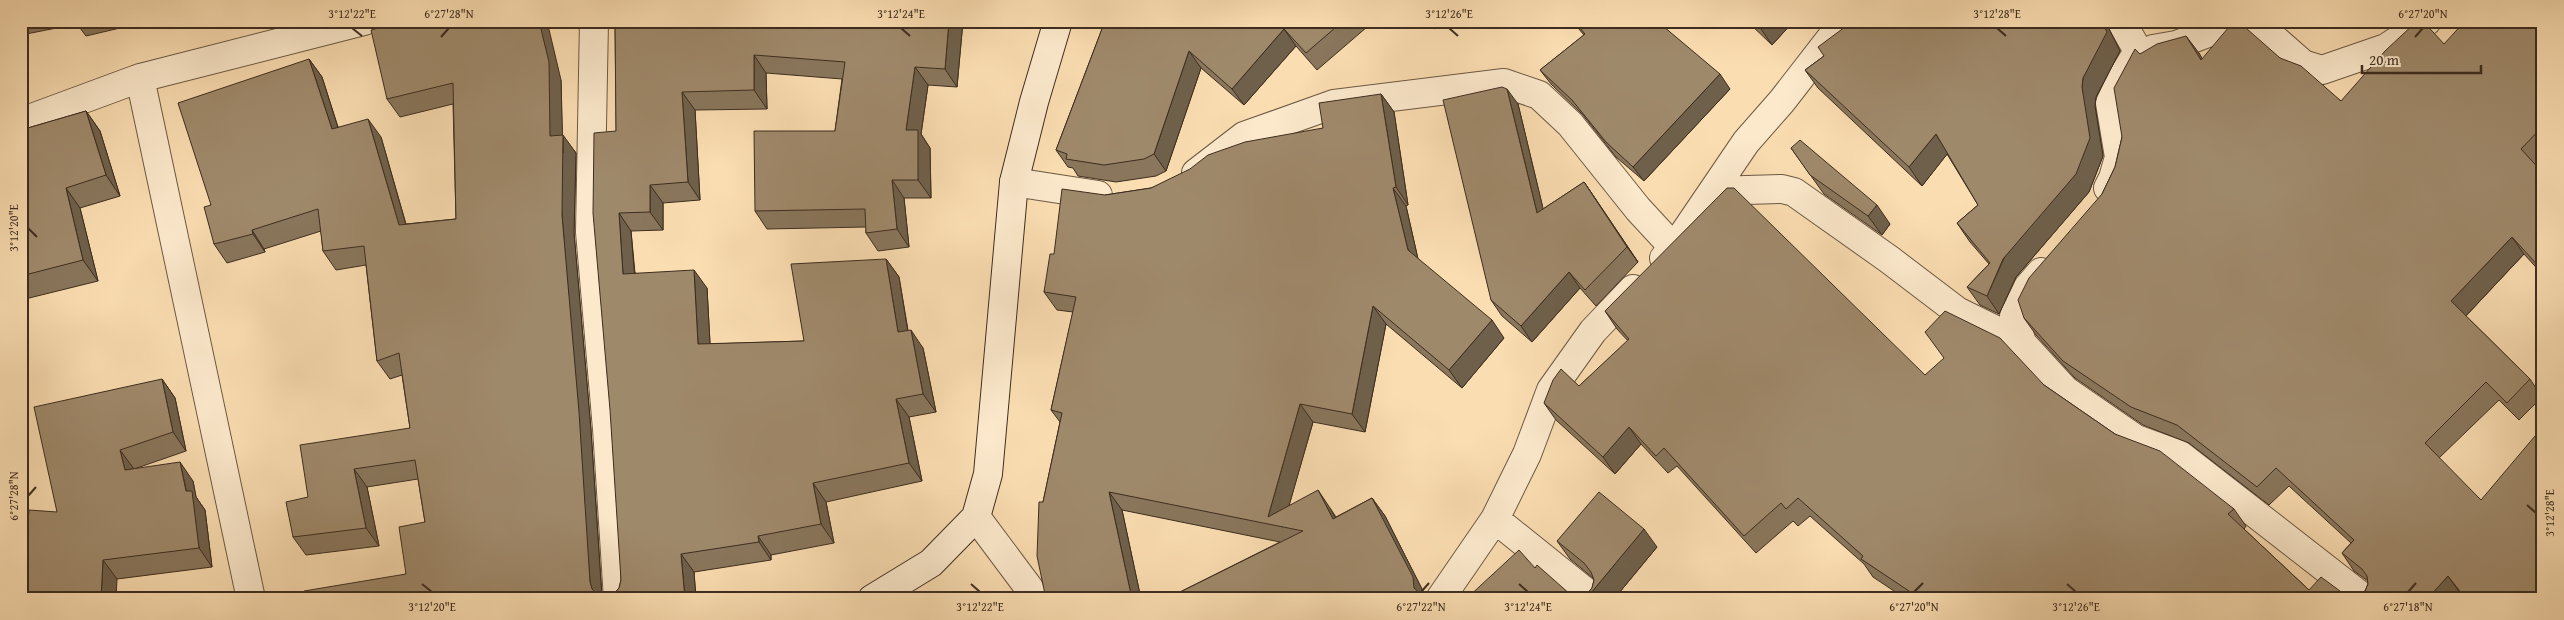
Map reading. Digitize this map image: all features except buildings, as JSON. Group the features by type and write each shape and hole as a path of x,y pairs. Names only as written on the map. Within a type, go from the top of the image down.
{"street":[{"path":"21,122 140,78 364,21"},
{"path":"594,21 590,232 607,429 618,599"},
{"path":"872,599 931,563 976,517 988,474 1014,182 1034,102 1058,21"},
{"path":"1440,599 1495,519 1527,454 1551,390 1593,331 1674,248 1746,142 1782,101 1844,21"},
{"path":"2120,21 2138,51"},
{"path":"2138,51 2176,45 2240,21"},
{"path":"2254,21 2303,64 2322,70 2386,48 2427,21"},
{"path":"2095,208 2114,178 2119,157 2110,103 2138,51"},
{"path":"140,78 251,599"},
{"path":"1170,186 1195,173 1244,136 1334,104 1504,83 1539,95 1570,124 1638,209 1674,248"},
{"path":"1014,182 1116,198 1125,197"},
{"path":"1713,191 1782,189 1794,192 1890,260 1957,311 2022,343 2065,390 2136,439 2180,455 2365,599"},
{"path":"2022,343 2014,316 2028,287 2058,252"},
{"path":"976,517 1029,588 1034,599"},
{"path":"1495,519 1587,593 1590,599"}]}
